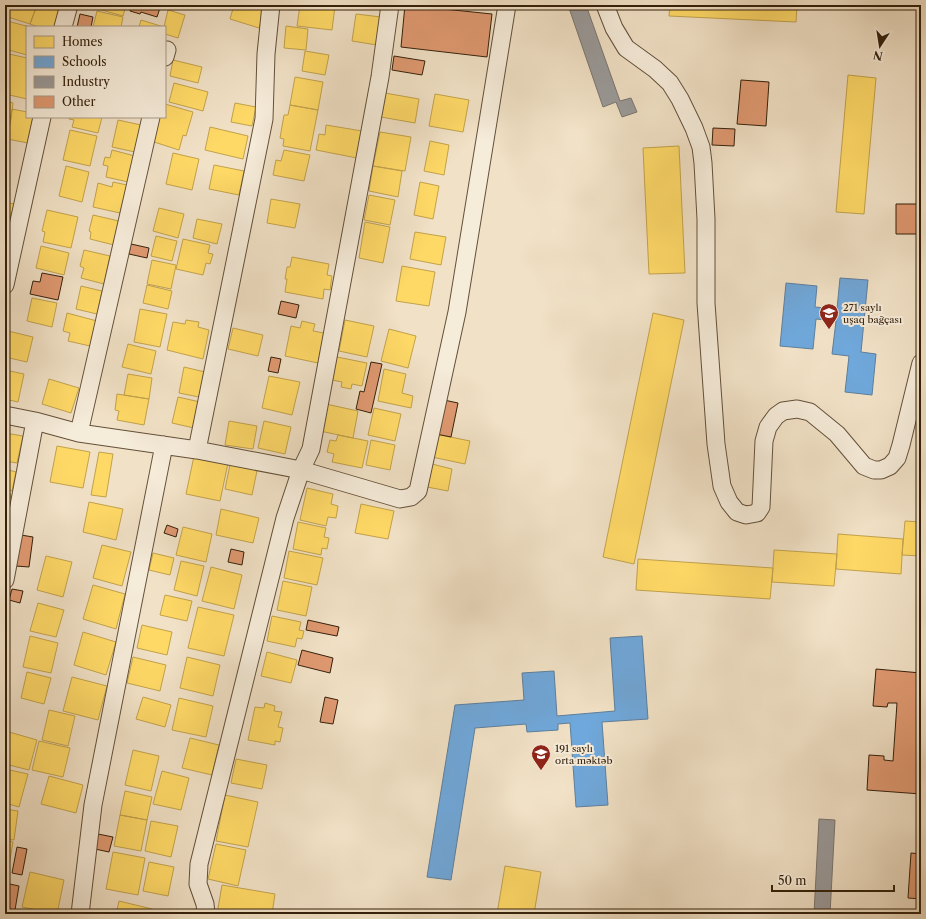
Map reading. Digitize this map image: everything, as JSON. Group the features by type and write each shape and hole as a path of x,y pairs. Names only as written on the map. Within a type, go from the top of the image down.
{"street":[{"path":"63,26 69,5"},
{"path":"197,450 264,119 266,54 271,5"},
{"path":"206,914 205,904 198,884 199,864 285,518 301,470 311,449 380,78 390,5"},
{"path":"5,415 35,421 79,433 197,450 301,470 400,500 411,497 418,491 457,312 507,5"},
{"path":"605,5 614,28 626,48 655,69 670,83 680,99 694,128 701,147 706,219 706,303 716,444 722,486 729,502 737,512 746,515 756,513 760,507 764,441 768,427 776,416 783,411 797,409 810,412 837,434 864,466 874,470 881,470 890,466 897,458 901,445 921,363"},
{"path":"5,285 42,118"},
{"path":"79,433 151,118"},
{"path":"5,580 35,421"},
{"path":"80,914 93,804 164,446"}],"building: Homes":[{"path":"9,5 37,5 30,24 5,16"},
{"path":"37,5 62,5 55,26 35,26 30,24"},
{"path":"99,5 126,5 123,16 98,9"},
{"path":"234,5 266,5 259,28 230,19"},
{"path":"300,5 335,6 332,30 297,26"},
{"path":"670,5 797,5 796,22 669,16"},
{"path":"823,5 864,5 864,7"},
{"path":"168,10 185,15 178,38 166,34 166,26 164,26"},
{"path":"97,11 123,17 121,26 93,26"},
{"path":"356,14 381,17 377,45 352,41"},
{"path":"141,20 161,26 139,26"},
{"path":"7,21 26,26 26,55 5,49 5,28"},
{"path":"286,26 308,29 306,50 284,48"},
{"path":"305,51 329,55 325,75 302,71"},
{"path":"9,54 26,58 26,99 5,94 5,76"},
{"path":"173,60 202,67 198,83 170,76"},
{"path":"848,75 876,78 864,214 836,212"},
{"path":"295,77 323,82 318,110 290,105"},
{"path":"174,83 208,92 203,111 169,102"},
{"path":"385,93 419,99 415,123 381,117"},
{"path":"435,94 469,100 463,132 429,126"},
{"path":"5,101 13,103 11,119 5,118"},
{"path":"235,103 256,107 252,126 231,122"},
{"path":"166,104 193,112 186,136 183,135 179,150 151,141 159,118 166,118"},
{"path":"290,105 318,110 310,151 283,146 284,139 280,138 284,115 288,115"},
{"path":"12,109 26,112 26,118 33,118 28,143 7,139"},
{"path":"5,118 11,119 7,139 5,139"},
{"path":"102,118 98,133 72,127 74,120 69,119"},
{"path":"118,120 141,125 135,152 112,147"},
{"path":"326,125 362,131 357,158 316,150 319,134 325,135"},
{"path":"210,127 248,136 243,159 205,150"},
{"path":"70,130 97,136 90,166 63,160"},
{"path":"380,132 411,137 405,171 373,166"},
{"path":"5,139 9,140 5,161"},
{"path":"430,141 449,145 444,175 424,171"},
{"path":"679,146 685,273 649,274 643,148"},
{"path":"112,150 135,156 128,182 106,177 108,166 103,165 105,157 110,158"},
{"path":"284,150 310,155 304,181 273,175 276,160 281,161"},
{"path":"173,153 199,159 192,190 166,184"},
{"path":"214,165 244,171 239,195 209,189"},
{"path":"66,166 89,172 82,202 59,196"},
{"path":"373,166 402,171 398,197 369,191"},
{"path":"113,182 127,185 120,213 93,207 98,183 112,187"},
{"path":"420,182 439,186 433,219 414,215"},
{"path":"369,195 395,200 390,225 364,220"},
{"path":"271,199 300,204 295,228 267,223"},
{"path":"5,202 14,204 5,241"},
{"path":"159,208 184,214 178,238 153,231"},
{"path":"47,210 78,217 71,248 43,242 45,232 42,231"},
{"path":"93,215 119,221 114,245 90,239 91,232 89,231"},
{"path":"197,219 222,224 217,244 193,238"},
{"path":"365,222 390,227 383,263 359,258"},
{"path":"415,232 446,237 441,265 410,259"},
{"path":"156,236 177,241 172,261 151,256"},
{"path":"183,239 210,245 208,253 213,254 210,264 206,263 203,275 176,269"},
{"path":"41,246 69,253 64,275 36,268"},
{"path":"84,250 110,256 104,284 81,278 84,268 80,266"},
{"path":"292,257 329,264 327,275 332,276 330,290 324,289 323,299 285,292 287,267 290,267"},
{"path":"152,260 176,265 171,289 147,284"},
{"path":"402,266 435,272 429,306 396,301"},
{"path":"147,285 172,291 168,309 143,303"},
{"path":"81,286 102,291 97,314 76,309"},
{"path":"32,298 57,303 52,327 27,321"},
{"path":"140,309 167,314 160,347 134,342"},
{"path":"67,313 97,321 90,346 68,341 70,333 63,331"},
{"path":"653,313 684,320 634,564 603,557"},
{"path":"186,320 199,322 198,327 209,330 203,359 167,350 173,322 185,324"},
{"path":"345,320 374,326 367,357 339,351"},
{"path":"302,321 315,324 313,331 324,333 318,363 285,356 291,326 300,328"},
{"path":"233,328 263,335 258,356 228,349"},
{"path":"389,329 416,336 408,368 381,361"},
{"path":"8,331 33,337 27,362 5,357 5,343"},
{"path":"128,344 156,351 151,374 122,367"},
{"path":"337,357 367,363 362,386 352,384 351,389 341,387 342,382 332,380"},
{"path":"184,367 205,372 199,397 179,393"},
{"path":"384,369 406,374 402,393 413,396 411,408 378,401"},
{"path":"5,370 24,374 18,402 5,399"},
{"path":"128,374 152,378 149,399 124,395"},
{"path":"269,376 300,382 292,415 262,408"},
{"path":"49,379 79,388 71,413 42,404"},
{"path":"117,394 149,399 144,425 117,420 119,411 115,410"},
{"path":"178,397 200,402 194,428 172,423"},
{"path":"326,404 358,411 353,438 320,431"},
{"path":"374,408 401,414 395,441 368,435"},
{"path":"229,421 257,426 253,449 225,445"},
{"path":"264,421 291,427 285,454 258,448"},
{"path":"5,433 23,436 17,463 5,461"},
{"path":"436,434 470,441 465,464 432,457"},
{"path":"338,435 368,441 362,468 332,462 334,454 327,452 330,440 336,441"},
{"path":"371,440 395,445 390,470 366,465"},
{"path":"57,446 90,452 83,488 50,482"},
{"path":"99,452 113,454 106,497 91,495"},
{"path":"194,456 228,463 220,501 186,494"},
{"path":"231,460 258,466 252,495 225,489"},
{"path":"432,464 452,469 448,491 427,487"},
{"path":"5,469 16,472 12,491 5,489"},
{"path":"307,488 333,494 331,504 338,506 336,518 328,517 326,526 300,520"},
{"path":"5,493 11,494 5,525"},
{"path":"89,502 123,509 116,540 83,532"},
{"path":"361,504 394,511 388,539 355,533"},
{"path":"221,509 259,518 253,543 216,535"},
{"path":"905,521 921,522 921,556 902,555"},
{"path":"298,522 326,528 324,537 329,538 327,549 322,548 321,555 293,549"},
{"path":"183,527 212,534 206,562 176,555"},
{"path":"838,534 903,539 901,574 836,569"},
{"path":"102,545 131,552 122,586 93,578"},
{"path":"774,550 837,554 834,586 772,582"},
{"path":"289,551 323,558 317,585 284,578"},
{"path":"153,553 174,558 170,575 149,570"},
{"path":"46,556 72,562 63,597 37,590"},
{"path":"638,559 773,568 770,599 636,590"},
{"path":"181,561 204,566 197,596 174,590"},
{"path":"211,567 242,575 234,609 202,601"},
{"path":"283,581 312,587 306,616 277,610"},
{"path":"93,585 125,594 116,629 83,619"},
{"path":"165,595 192,601 187,621 160,615"},
{"path":"38,603 64,610 56,637 30,631"},
{"path":"198,607 234,615 224,656 188,648"},
{"path":"272,616 301,622 299,630 304,631 302,639 297,638 295,647 267,641"},
{"path":"142,625 172,632 167,655 137,648"},
{"path":"83,632 116,642 106,675 74,665"},
{"path":"30,636 58,643 51,673 23,667"},
{"path":"267,652 297,660 291,683 261,676"},
{"path":"133,657 166,665 160,691 127,683"},
{"path":"187,657 220,665 213,696 180,688"},
{"path":"27,672 51,678 44,704 21,698"},
{"path":"72,677 107,686 98,720 63,711"},
{"path":"143,697 171,705 165,727 136,719"},
{"path":"179,698 213,706 206,737 172,730"},
{"path":"265,703 275,706 274,711 282,712 278,727 283,728 280,742 275,741 275,745 248,740 255,707 264,708"},
{"path":"49,710 75,716 68,746 42,740"},
{"path":"9,732 37,740 29,770 5,764 5,746"},
{"path":"190,738 219,745 212,775 182,768"},
{"path":"39,741 70,748 63,777 32,770"},
{"path":"133,750 159,756 151,791 125,785"},
{"path":"236,759 267,765 262,789 231,783"},
{"path":"5,769 28,774 19,807 5,803"},
{"path":"162,771 189,778 181,810 153,804"},
{"path":"49,776 83,785 76,813 41,804"},
{"path":"125,791 152,797 147,820 120,815"},
{"path":"225,795 258,802 248,847 216,841"},
{"path":"5,809 18,811 14,840 5,839"},
{"path":"120,815 147,820 141,851 114,846"},
{"path":"151,821 178,826 171,857 145,851"},
{"path":"5,840 13,842 8,871 5,871"},
{"path":"216,844 246,850 238,886 208,879"},
{"path":"113,852 145,858 138,895 106,889"},
{"path":"149,862 174,867 168,896 143,891"},
{"path":"505,866 541,872 534,914 497,914"},
{"path":"30,872 64,880 57,914 22,907"},
{"path":"222,885 275,894 272,914 217,914"},
{"path":"119,901 152,909 150,914 116,914"},
{"path":"18,911 36,914 18,914"}],"building: Schools":[{"path":"840,278 868,280 861,352 876,354 872,395 845,392 849,356 832,354 836,321 816,319 813,349 780,346 786,283 817,286 815,307 837,309"},
{"path":"642,636 648,719 602,722 608,805 576,807 570,723 558,724 558,730 527,732 526,724 475,728 451,880 427,877 455,705 524,700 522,673 554,671 557,716 615,711 610,638"}],"building: Industry":[{"path":"568,5 586,5 620,101 631,98 637,112 622,117 616,102 603,107"},
{"path":"819,819 835,820 830,914 814,914"}],"building: Other":[{"path":"131,5 149,5 160,8 157,17 141,12 140,14 130,11"},
{"path":"405,5 492,14 487,57 401,47"},
{"path":"80,14 93,17 91,26 77,26"},
{"path":"394,56 425,61 422,75 392,70"},
{"path":"741,80 769,82 766,126 737,124"},
{"path":"713,128 735,129 734,146 712,145"},
{"path":"896,204 921,204 921,234 896,234"},
{"path":"131,244 149,248 147,258 129,254"},
{"path":"42,273 63,277 58,300 30,294 33,281 40,282"},
{"path":"281,301 299,305 296,318 278,314"},
{"path":"271,357 281,359 278,373 268,371"},
{"path":"371,362 382,364 371,413 356,409 360,391 364,392"},
{"path":"444,400 458,403 451,437 436,434"},
{"path":"167,525 178,529 176,537 164,533"},
{"path":"21,535 33,537 29,567 16,566"},
{"path":"231,549 244,552 242,565 228,562"},
{"path":"12,589 23,591 20,603 9,600"},
{"path":"308,620 339,627 337,636 306,630"},
{"path":"302,650 333,658 330,673 298,665"},
{"path":"876,669 921,673 921,794 867,790 869,755 884,756 884,760 893,761 897,703 888,703 887,707 873,706"},
{"path":"325,697 338,700 333,724 320,722"},
{"path":"98,834 113,837 109,852 95,849"},
{"path":"17,847 27,849 22,875 12,873"},
{"path":"911,853 921,854 921,899 908,898"},
{"path":"5,883 19,886 15,910 5,908"}],"place":[{"name":"271 saylı uşaq bağçası","path":"829,330"},
{"name":"191 saylı orta məktəb","path":"541,771"}]}
